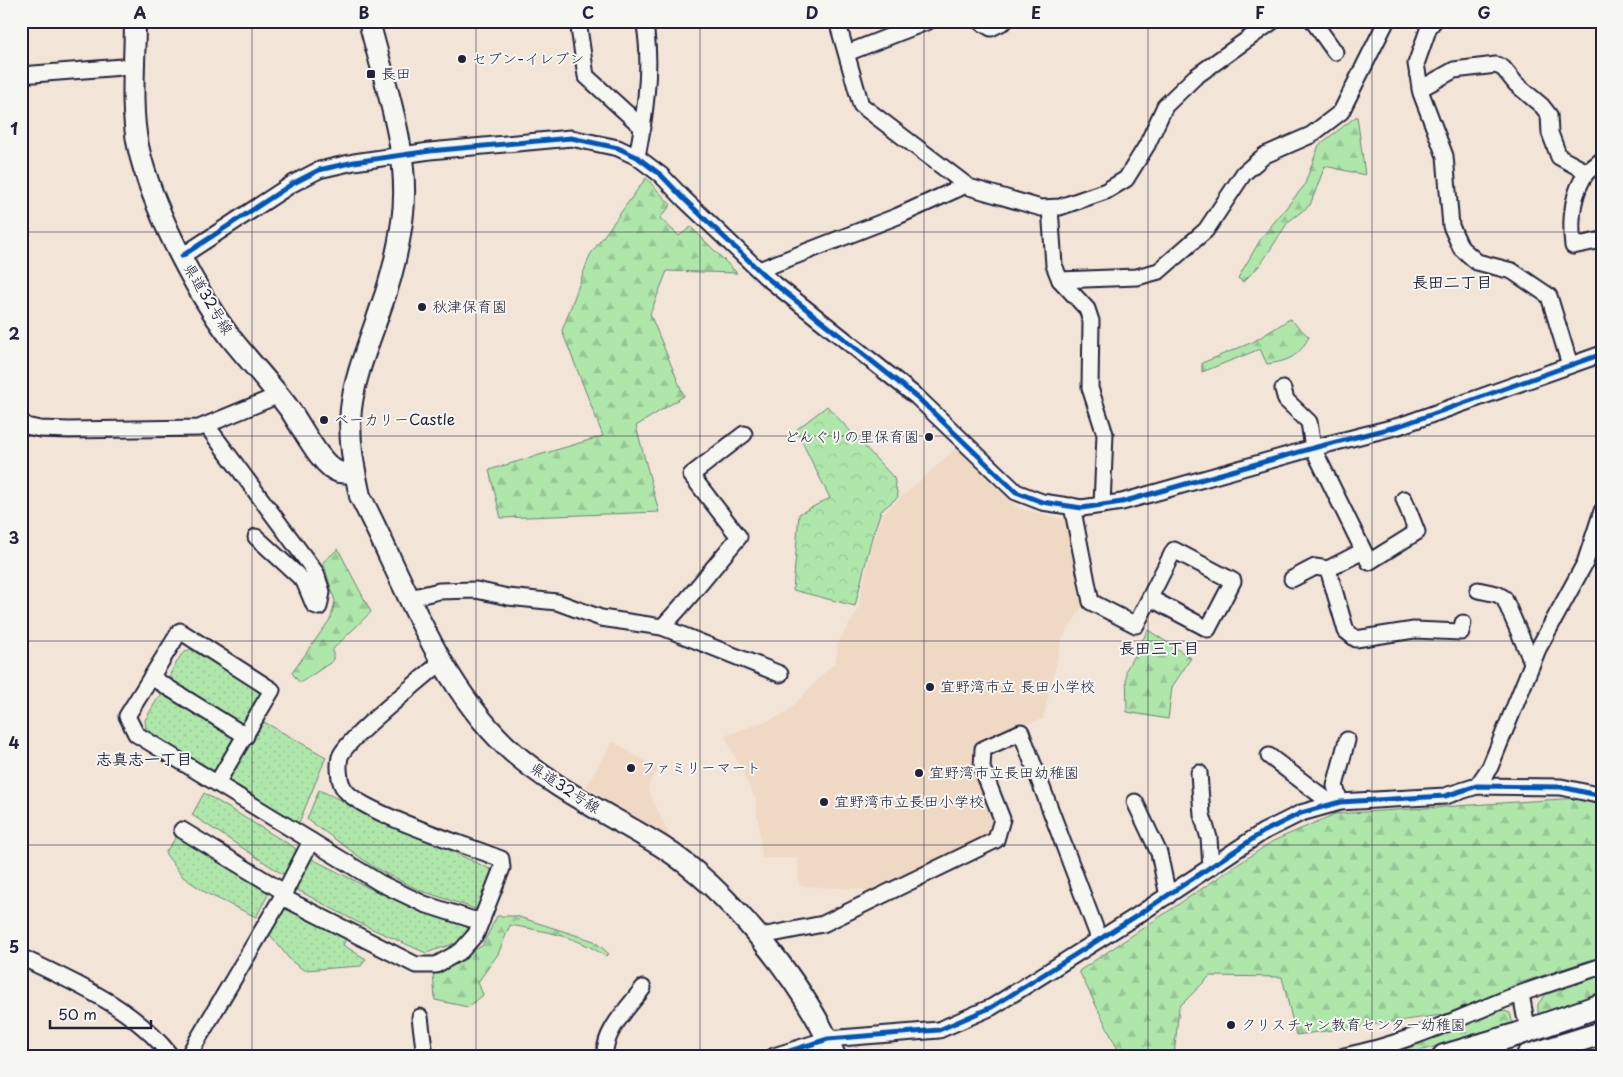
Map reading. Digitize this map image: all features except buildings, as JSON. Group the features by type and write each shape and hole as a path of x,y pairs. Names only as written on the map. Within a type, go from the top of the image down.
{"highway":[{"path":"1444,1056 1514,1035 1602,1005"},
{"path":"1528,1056 1602,1032"}],"main road":[{"name":"県道32号線","path":"135,21 134,66 136,127 139,147 156,200 182,256 199,289 230,336 279,395 324,461 339,472 354,472"},
{"name":"県道32号線","path":"369,21 402,155 405,197 391,275 363,359 351,411 354,472 360,496 442,661 484,722 506,746 536,770 663,847 723,898 801,992 832,1047"}],"street":[{"path":"578,21 586,76 643,128"},
{"path":"638,157 643,128 648,39 644,21"},
{"path":"837,21 861,105 966,185 1041,208 1060,207 1106,191 1126,179 1147,145 1165,106 1195,77 1273,21"},
{"path":"846,53 929,21"},
{"path":"979,21 991,28 1005,21"},
{"path":"1313,21 1335,52"},
{"path":"1060,280 1137,277 1159,271 1206,230 1244,172 1265,155 1311,135 1341,112 1385,24 1381,21"},
{"path":"1434,21 1428,27 1416,64 1420,89 1445,156 1452,226 1462,248 1477,262 1512,271 1549,296 1570,366"},
{"path":"1420,89 1454,70 1496,65 1503,68 1516,84 1542,106 1549,115 1550,133 1559,157 1587,172"},
{"path":"21,75 134,66"},
{"path":"182,256 292,184 319,170 354,162 430,151 571,138 618,148 638,157 661,175 759,270 806,310 917,397 1016,492 1042,502 1082,508 1122,502 1313,448 1399,426 1602,354"},
{"path":"1602,160 1587,172 1579,184 1570,224 1573,246 1602,240"},
{"path":"759,270 890,220 966,185"},
{"path":"1050,208 1054,265 1060,280 1087,309 1091,321 1090,388 1105,434 1102,505"},
{"path":"1283,389 1286,400 1309,422 1313,448 1369,562 1417,532 1404,499"},
{"path":"21,420 26,426 69,430 207,426 279,395"},
{"path":"207,426 316,573 322,592 319,607 314,605 304,581 256,538"},
{"path":"662,627 685,604 710,570 739,538 691,475 744,434"},
{"path":"1072,506 1091,602 1136,625 1174,550 1232,581 1208,629 1150,598"},
{"path":"1477,786 1490,768 1532,662 1585,563 1602,511"},
{"path":"1292,579 1315,567 1328,569 1363,551"},
{"path":"1328,569 1346,631 1356,639 1414,630 1461,632 1463,623"},
{"path":"410,598 439,591 476,590 508,597 557,602 601,618 662,627 780,674"},
{"path":"1478,590 1497,594 1504,598 1532,662"},
{"path":"216,783 272,690 180,631 127,716 136,734 216,783 380,883 424,904 471,919 482,920"},
{"path":"182,830 283,894 416,965 436,965 461,951 476,934 502,868 501,858 427,834 354,798 343,788 339,773 340,757 353,739 442,661"},
{"path":"151,677 246,736"},
{"path":"757,937 823,924 996,840 1002,819 982,768 983,749 1021,732 1099,938"},
{"path":"1336,803 1335,786 1347,740"},
{"path":"1269,756 1336,803"},
{"path":"1199,772 1202,814 1209,838 1211,867"},
{"path":"774,1056 940,1030 992,1007 1168,896 1271,828 1301,813 1336,803 1445,796 1477,786 1561,787 1602,796"},
{"path":"1135,802 1159,853 1168,896"},
{"path":"188,1056 283,894 311,841"},
{"path":"21,957 108,1001 138,1021 171,1056"},
{"path":"1344,1056 1370,1051 1428,1033 1521,994 1602,966"},
{"path":"605,1056 604,1047 609,1035 643,988"},
{"path":"1521,994 1525,1016"},
{"path":"420,1018 425,1056"}],"shaded area":[{"name":"宜野湾市立 長田小学校","path":"956,448 1018,508 1065,520 1084,603 1062,639 1043,719 979,738 972,766 994,826 990,839 873,897 863,889 799,886 798,858 762,858 756,800 725,736 785,714 836,661 838,643 858,610 873,540 884,513"},
{"path":"613,742 658,769 648,785 648,790 669,835 665,836 586,786"}],"green space":[{"path":"1357,116 1365,175 1325,166 1310,205 1288,222 1261,264 1243,282 1238,278 1262,237 1304,186 1319,145"},
{"path":"646,178 671,205 660,218 679,236 691,227 737,273 667,271 650,314 684,396 636,426 659,512 501,518 489,470 603,436 562,331 590,255"},
{"path":"1290,319 1309,337 1297,354 1281,361 1267,364 1260,349 1202,372 1202,363 1253,342"},
{"path":"827,406 894,478 898,497 881,511 872,537 855,606 793,590 799,514 830,498 796,430"},
{"path":"338,549 371,612 333,649 333,661 300,683 292,673 331,618 335,601 323,562"},
{"path":"1148,630 1191,658 1172,687 1168,719 1127,712 1126,670"},
{"path":"190,649 261,692 262,699 248,724 240,725 174,684 170,674 181,655"},
{"path":"163,695 232,736 235,745 221,769 210,771 146,730 145,720 158,698"},
{"path":"264,722 326,757 298,825 227,781"},
{"path":"319,790 490,869 494,875 480,907 476,909 419,890 375,868 307,819"},
{"path":"204,793 295,848 296,852 284,875 192,815"},
{"path":"1577,798 1602,806 1602,956 1517,984 1449,1014 1296,1035 1282,977 1210,976 1179,1007 1174,1056 1121,1056 1079,971 1273,841 1335,814"},
{"path":"179,833 270,891 256,917 208,894 183,877 165,853"},
{"path":"312,859 373,890 468,927 462,941 426,953 357,922 294,888"},
{"path":"282,906 347,937 343,945 366,959 361,966 304,970 291,961 268,932"},
{"path":"497,916 516,916 594,941 609,954 605,956 594,949 560,935 510,925 498,954 478,982 483,995 468,1007 435,1000 433,972 482,946"},
{"path":"1602,975 1602,993 1538,1014 1538,1004 1545,995"},
{"path":"1501,1010 1510,1013 1513,1024 1402,1056 1370,1056 1439,1037"}],"cycle path":[{"path":"182,256 292,184 319,170 354,162 430,151 571,138 618,148 637,157 661,175 766,277 917,397 1016,492 1042,502 1082,508 1122,502 1313,448 1399,426 1602,354"},
{"path":"774,1056 828,1039 939,1030 992,1007 1138,915 1263,832 1301,813 1340,802 1445,796 1477,786 1561,787 1602,796"}],"place":[{"name":"セブン-イレブン","path":"462,59"},
{"name":"長田","path":"371,74"},
{"name":"秋津保育園","path":"422,307"},
{"name":"ベーカリーCastle","path":"324,420"},
{"name":"どんぐりの里保育園","path":"929,437"},
{"name":"宜野湾市立 長田小学校","path":"930,687"},
{"name":"ファミリーマート","path":"631,768"},
{"name":"宜野湾市立長田幼稚園","path":"919,773"},
{"name":"宜野湾市立長田小学校","path":"824,802"},
{"name":"クリスチャン教育センター幼稚園","path":"1231,1025"}],"district":[{"name":"長田二丁目","path":"1452,282"},
{"name":"長田三丁目","path":"1159,648"},
{"name":"志真志一丁目","path":"144,759"}]}
